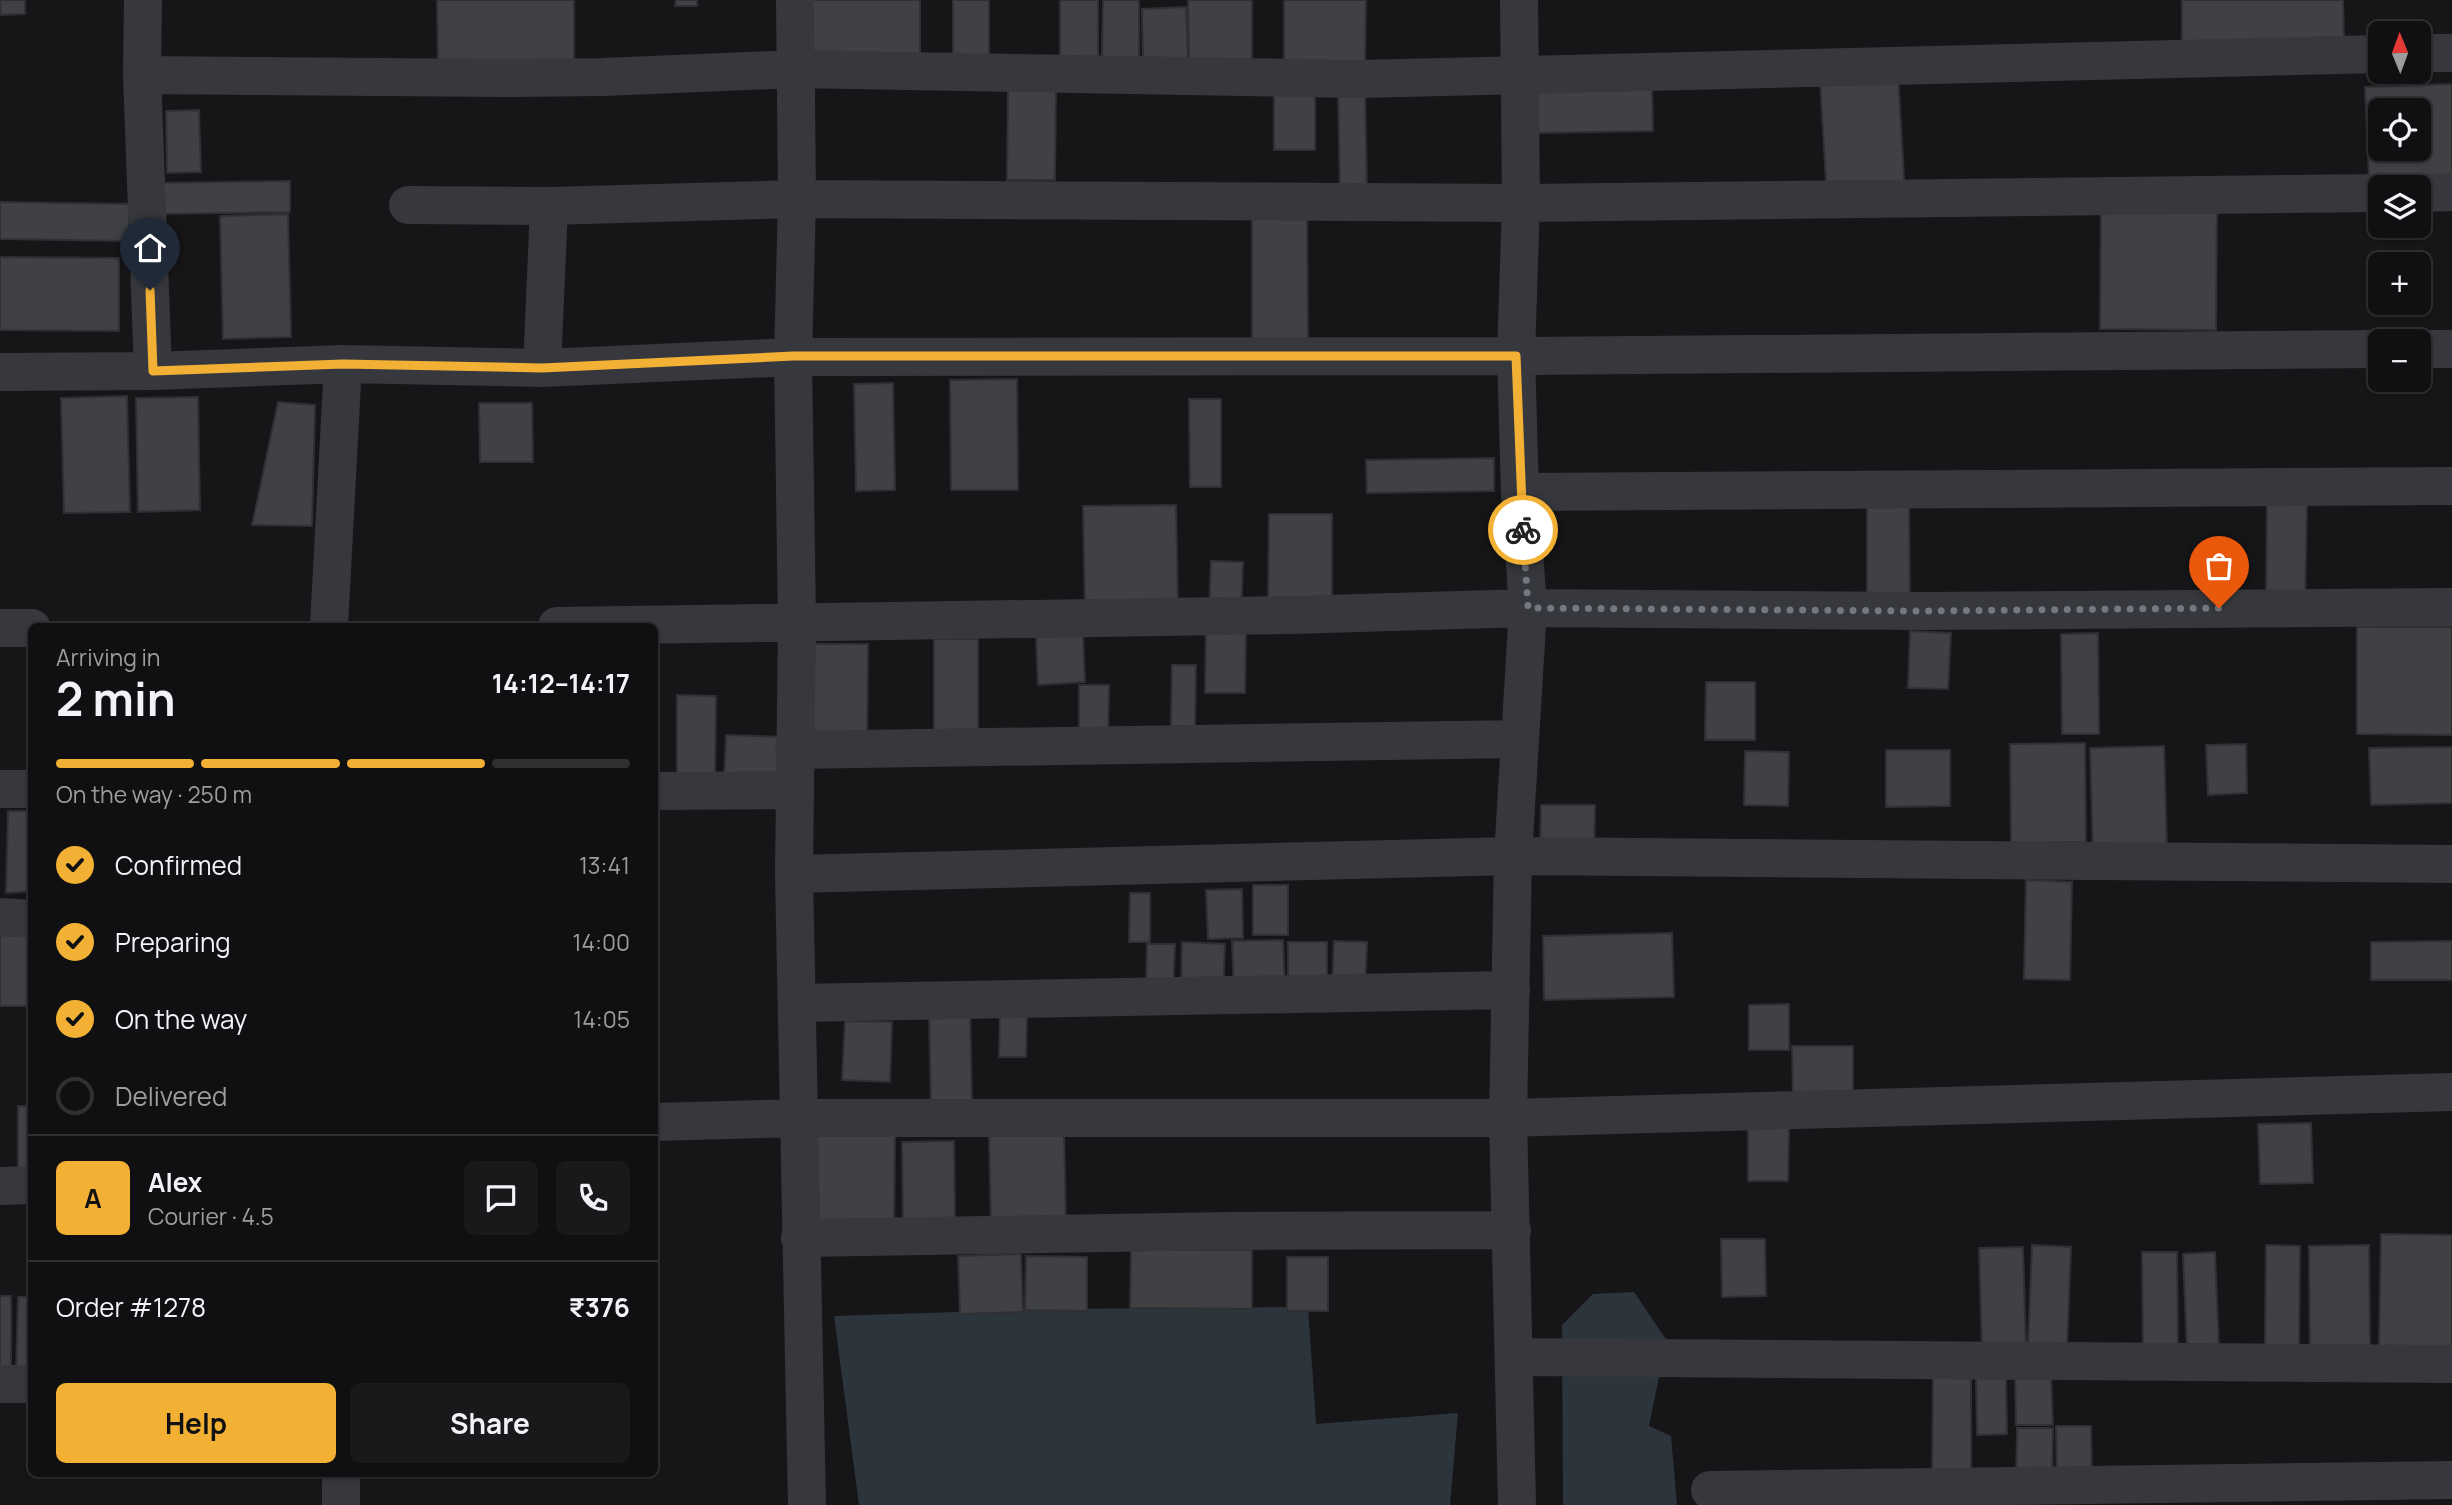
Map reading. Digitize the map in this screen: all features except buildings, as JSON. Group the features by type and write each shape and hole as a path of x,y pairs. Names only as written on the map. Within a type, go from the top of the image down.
{"street":[{"path":"143,0 142,75 153,371"},
{"path":"795,0 797,199 793,356 797,622 794,874 807,1505"},
{"path":"1517,1505 1508,1118 1513,856 1528,608 1520,492 1516,356 1521,203 1519,0"},
{"path":"2431,53 2452,53"},
{"path":"142,75 520,78 796,69 1359,79 2368,54"},
{"path":"2431,193 2452,192"},
{"path":"408,205 549,206 797,199 1521,203 2368,193"},
{"path":"542,368 549,206"},
{"path":"0,372 153,371 343,364 542,368 793,356 1516,356 2368,349"},
{"path":"2431,349 2452,349"},
{"path":"329,623 343,364"},
{"path":"1520,492 2452,486"},
{"path":"658,624 1292,615 1528,608 1919,611 2452,607"},
{"path":"0,628 28,628"},
{"path":"794,750 1520,739"},
{"path":"0,789 28,789"},
{"path":"658,791 794,790"},
{"path":"794,874 1513,856 2452,864"},
{"path":"0,917 28,919"},
{"path":"797,1003 1511,990"},
{"path":"658,1122 800,1118 1508,1118 2452,1092"},
{"path":"0,1185 28,1185"},
{"path":"800,1238 1231,1231 1512,1230"},
{"path":"1515,1357 2452,1364"},
{"path":"0,1384 28,1384"},
{"path":"341,1477 341,1505"},
{"path":"1710,1490 2452,1480"}],"shaded area":[{"path":"1634,1292 1663,1335 1693,1369 1660,1372 1649,1426 1671,1436 1677,1505 1563,1505 1562,1325 1593,1294"},
{"path":"1308,1307 1316,1424 1458,1413 1450,1505 859,1505 834,1316 1046,1309"}],"way so far":[{"path":"1523,530 1528,608 1919,611 2219,608"}],"route":[{"path":"150,290 153,371 343,364 542,368 793,356 1516,356 1523,530"}]}
